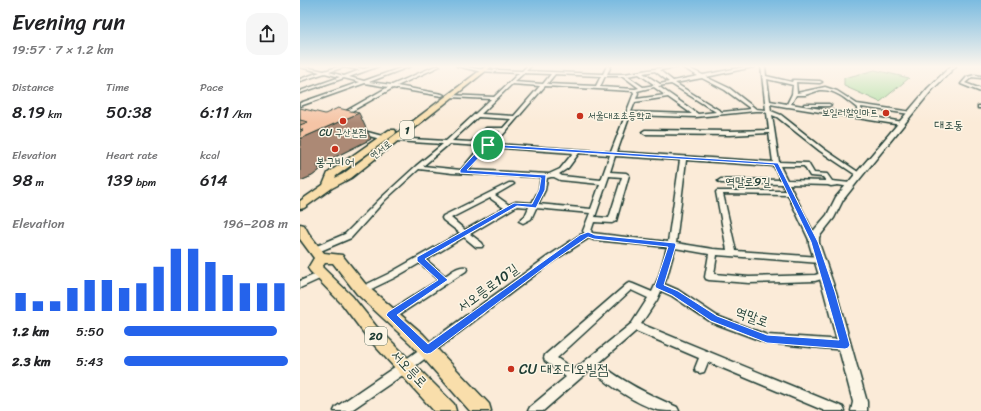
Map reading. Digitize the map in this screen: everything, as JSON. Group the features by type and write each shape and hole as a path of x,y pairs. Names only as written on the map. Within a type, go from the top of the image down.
{"main road":[{"name":"연서로","path":"300,206 328,186 347,176 460,85"},
{"name":"연서로","path":"328,186 331,175 446,96"},
{"path":"300,228 304,236 318,254 315,268 321,275"},
{"name":"서오릉로","path":"318,254 337,258 362,290 391,315 427,350 482,411"},
{"name":"서오릉로","path":"321,275 347,300 372,331 447,411"}],"street":[{"path":"300,92 320,85"},
{"path":"300,105 355,85"},
{"path":"386,85 446,96 495,98"},
{"path":"318,254 348,236 362,223 363,218 509,85"},
{"path":"462,172 484,147 493,143 544,85"},
{"path":"547,85 635,90 660,85"},
{"path":"638,85 643,89"},
{"path":"678,85 722,114"},
{"path":"720,85 755,110"},
{"name":"역말로9길","path":"766,85 776,164 814,242"},
{"path":"787,106 795,94 796,85"},
{"path":"859,411 860,402 825,275 814,242 814,236 831,216 840,199 858,174 935,85"},
{"path":"966,85 981,91"},
{"path":"337,118 392,86"},
{"path":"657,86 668,96 696,116"},
{"path":"795,94 803,95 820,89 830,89 856,105 910,113"},
{"path":"635,90 587,231 588,235 594,237 672,245 713,252 820,260"},
{"path":"632,101 668,96"},
{"path":"768,102 901,123"},
{"path":"856,105 859,108 860,117"},
{"path":"787,106 829,106"},
{"path":"628,113 696,116 762,110 779,116 822,150 858,174"},
{"path":"477,115 515,118"},
{"path":"474,144 488,129 504,130"},
{"path":"351,131 384,138"},
{"path":"646,132 730,133 772,131"},
{"path":"396,138 613,154 776,164 806,164 812,175 824,175 831,184"},
{"path":"556,175 571,161 577,151"},
{"path":"534,411 636,326 654,297 672,245 683,158"},
{"path":"418,167 462,172 544,176 556,175 560,178 603,182"},
{"path":"591,219 612,221 626,175 606,174"},
{"path":"524,221 528,217 542,190 544,176"},
{"name":"역말로9길","path":"721,181 838,183 850,185"},
{"path":"479,245 446,218 511,184"},
{"name":"역말로9길","path":"732,253 719,192 791,193"},
{"path":"490,195 508,208"},
{"path":"362,290 372,286 516,204 594,211"},
{"name":"서오릉로10길","path":"340,411 406,366 550,259 588,235"},
{"path":"713,252 709,277 749,280 815,278 825,275"},
{"path":"420,259 444,280"},
{"path":"391,315 444,280 464,269"},
{"path":"300,285 321,275"},
{"path":"575,377 549,358 630,286 654,297"},
{"name":"역말로","path":"659,286 675,293 714,319 767,339 845,345"},
{"path":"636,326 839,411"},
{"path":"700,368 705,356"},
{"path":"592,363 602,372 651,402 673,411"}],"green space":[{"path":"844,85 900,85 880,102"}],"building":[{"path":"300,108 325,114 338,108 359,113 300,139 300,132 303,130 300,129 300,125 308,122 300,120"}],"place":[{"name":"보일러할인마트","path":"886,113"},
{"name":"서울대조초등학교","path":"580,116"},
{"name":"CU 구산본점","path":"343,121"},
{"name":"봉구비어","path":"335,149"},
{"name":"CU 대조디오빌점","path":"511,369"}],"district":[{"name":"대조동","path":"949,125"}],"route":[{"path":"488,145 776,164 814,242 845,345 767,339 714,319 675,293 659,286 672,245 594,237 588,235 550,259 427,350 391,315 444,280 420,259 516,204 534,206 542,190 544,176 462,172 484,147 488,145"}]}
